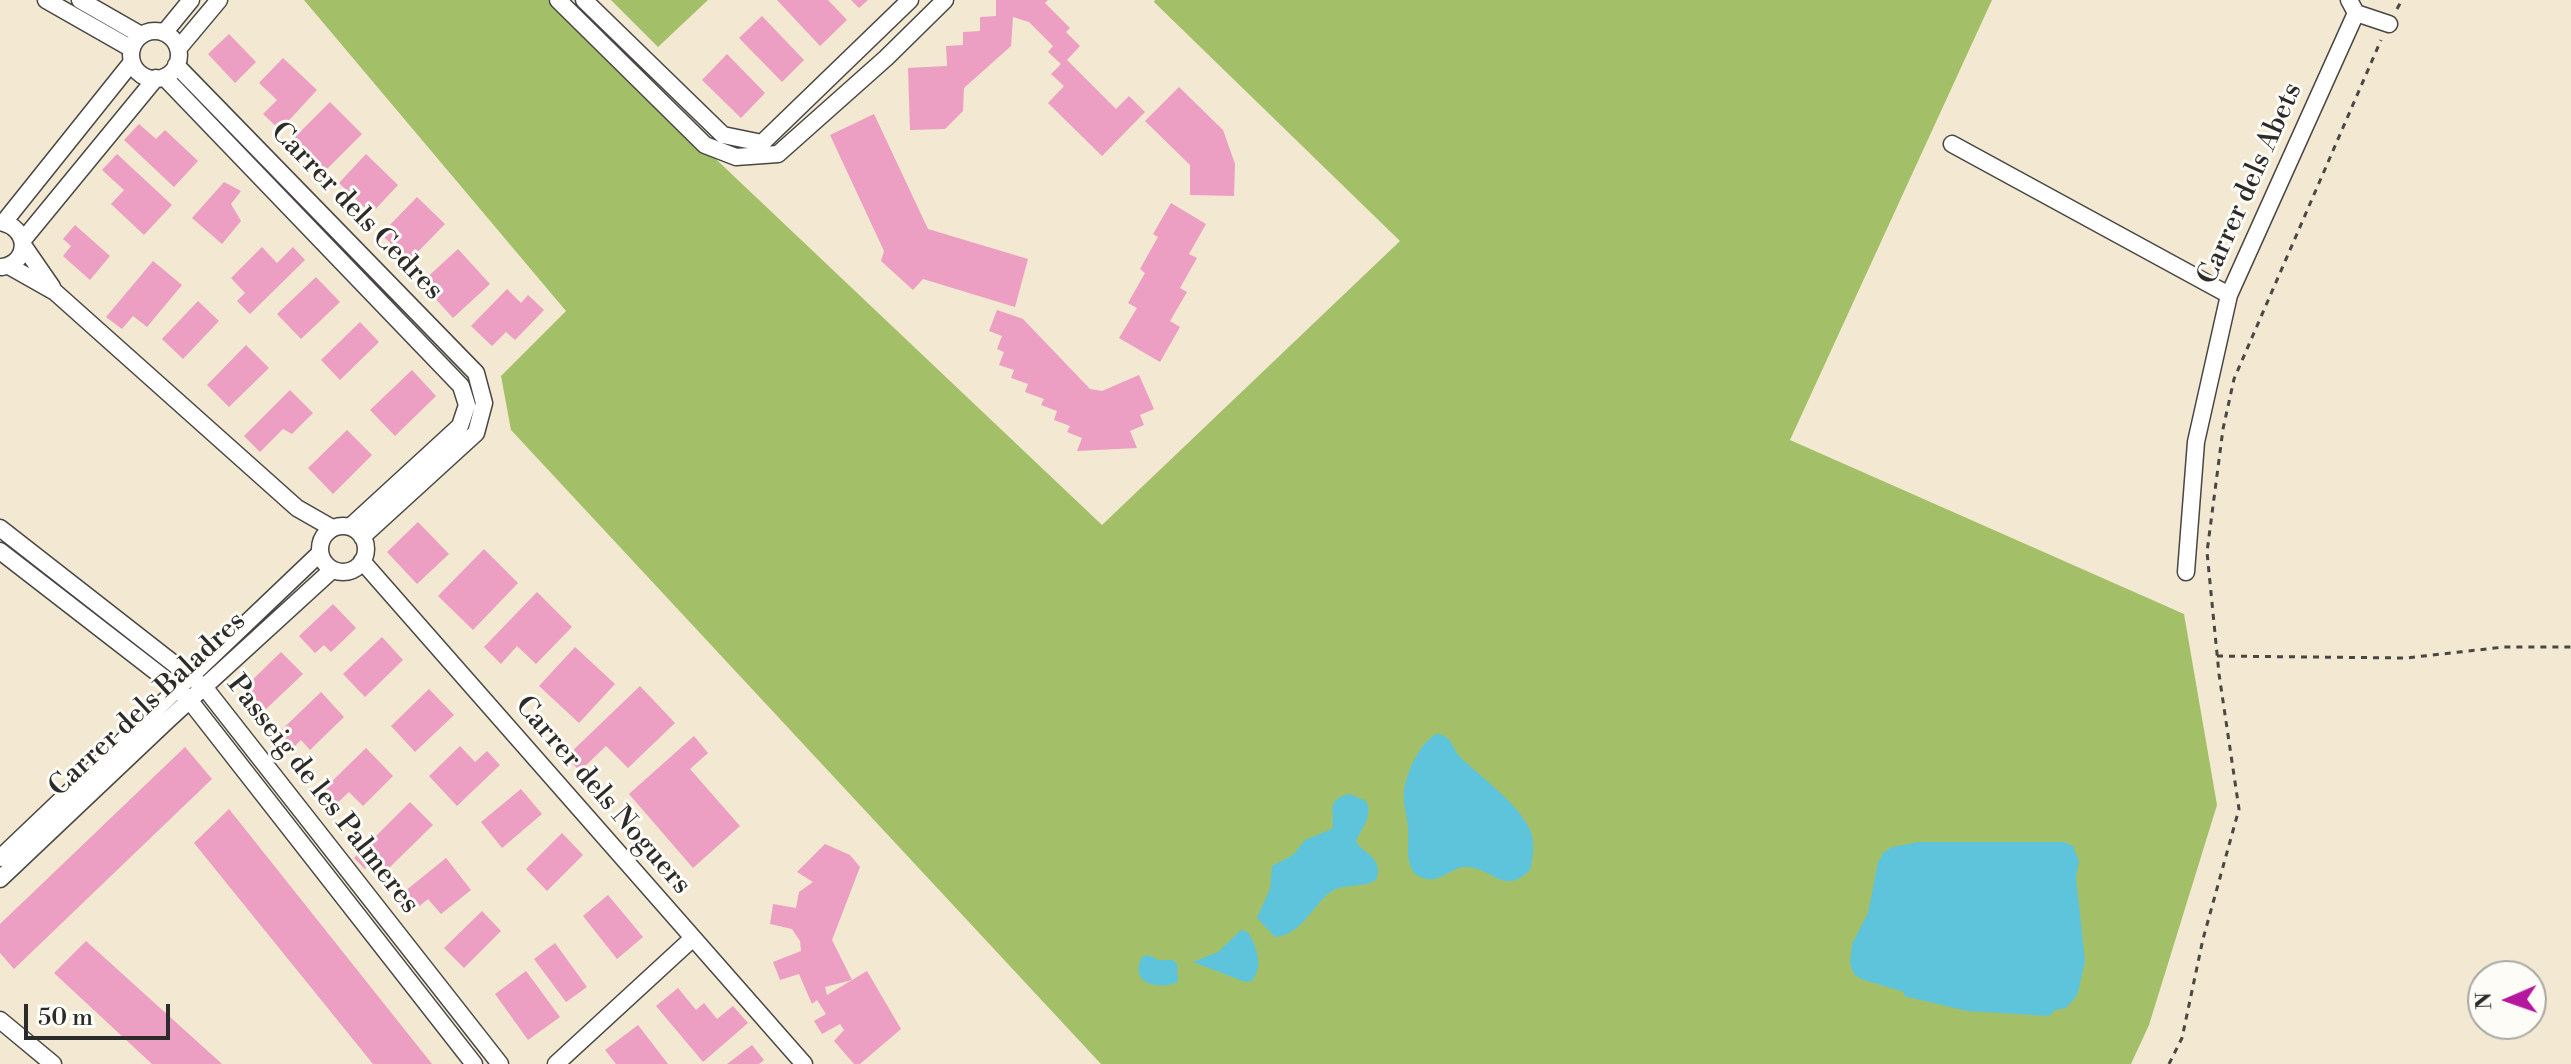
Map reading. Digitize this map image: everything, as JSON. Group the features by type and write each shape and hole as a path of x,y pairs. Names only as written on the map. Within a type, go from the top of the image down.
{"street":[{"path":"46,0 135,49"},
{"path":"80,0 135,49 142,75 169,67"},
{"path":"164,33 191,0"},
{"path":"5,267 16,262 22,253 23,242 169,67 219,0"},
{"path":"558,0 705,145 736,157 778,154 886,58 945,0"},
{"path":"584,0 723,135 762,143 910,0"},
{"path":"2352,6 2389,24"},
{"name":"Carrer dels Abets","path":"2186,572 2196,442 2229,295 2352,6"},
{"path":"55,292 14,227 2,222 149,32 164,33 175,42 169,67"},
{"name":"Carrer dels Cedres","path":"169,67 475,404 476,433 356,532"},
{"path":"1952,144 2229,295"},
{"path":"5,267 55,292 297,508 332,528"},
{"path":"297,508 326,565 332,570 350,571 362,561 366,552 356,532 339,526 323,537 320,548"},
{"name":"Passeig de les Palmeres","path":"0,528 183,682 190,701 474,1064"},
{"name":"Carrer dels Baladres","path":"0,858 156,711 320,548"},
{"name":"Passeig de les Palmeres","path":"0,551 183,682 205,688 500,1064"},
{"name":"Carrer dels Noguers","path":"362,561 804,1064"},
{"name":"Carrer dels Baladres","path":"0,879 332,570"},
{"path":"556,1064 693,938"},
{"path":"0,1020 53,1064"}],"path":[{"path":"2169,1064 2182,1038 2203,939 2239,809 2217,656 2207,552 2223,429 2234,379 2402,0"},
{"path":"2217,656 2406,658 2504,647 2571,647"}],"green space":[{"path":"304,0 548,0 1102,525 1400,241 1155,0 1992,0 1790,440 2184,614 2217,805 2149,1025 2131,1064 1101,1064 511,430 501,376 566,311"},
{"path":"611,0 708,0 658,47"}],"water":[{"path":"1436,734 1449,739 1461,758 1510,802 1526,822 1531,832 1533,856 1530,870 1521,877 1506,881 1478,869 1463,867 1429,879 1412,869 1408,856 1405,784 1419,752"},
{"path":"1350,794 1366,801 1368,807 1368,817 1356,842 1376,862 1376,880 1334,890 1291,932 1275,937 1257,918 1270,889 1272,866 1293,855 1305,840 1332,829 1334,803"},
{"path":"1919,842 2064,842 2073,846 2079,861 2076,877 2085,961 2078,993 2066,1008 2055,1010 2049,1016 1967,1011 1904,996 1904,992 1854,974 1850,964 1852,944 1868,913 1878,862 1884,852 1892,847"},
{"path":"1241,930 1248,932 1258,956 1258,969 1252,981 1245,982 1193,962 1218,952"},
{"path":"1146,955 1177,963 1178,982 1155,985 1142,979 1139,966"}],"building":[{"path":"777,0 828,0 847,20 820,46"},
{"path":"851,0 868,0 859,8"},
{"path":"996,0 1048,0 1045,3 1070,28 1066,32 1080,46 1067,60 1116,109 1129,96 1145,112 1102,156 1048,103 1064,86 1051,74 1061,64 1048,52 1053,46 1029,22 1013,17 1011,46 964,88 963,111 945,129 910,130 908,68 947,66 946,46 963,45 963,32 980,31 980,17 996,16"},
{"path":"762,16 804,60 782,82 739,38"},
{"path":"229,34 256,62 235,83 208,54"},
{"path":"727,54 765,93 741,118 702,80"},
{"path":"283,58 317,90 280,130 263,114 277,100 259,83"},
{"path":"1179,87 1223,130 1235,164 1234,196 1190,195 1190,165 1145,121"},
{"path":"330,102 362,134 322,174 290,142"},
{"path":"874,114 928,229 1028,259 1015,307 923,279 913,290 881,261 884,251 830,135"},
{"path":"139,124 156,139 165,130 198,161 174,187 124,140"},
{"path":"117,154 172,205 144,235 111,204 124,190 102,170"},
{"path":"366,154 398,185 371,214 339,183"},
{"path":"224,182 241,191 231,204 241,221 222,244 192,218"},
{"path":"417,197 445,224 409,261 381,234"},
{"path":"1171,203 1206,224 1189,254 1197,258 1180,288 1187,292 1170,321 1180,327 1160,362 1119,338 1137,308 1128,303 1145,273 1140,269 1158,237 1153,234"},
{"path":"75,225 110,256 90,280 63,256 71,246 63,239"},
{"path":"262,247 277,263 293,247 305,260 250,314 237,301 245,293 231,278"},
{"path":"458,249 490,284 453,318 421,283"},
{"path":"153,261 182,285 147,327 133,316 122,329 106,317"},
{"path":"316,277 340,302 301,339 277,314"},
{"path":"507,289 521,303 528,295 544,310 515,340 506,332 492,346 471,326"},
{"path":"198,301 219,321 183,359 162,339"},
{"path":"997,310 1023,319 1090,389 1102,391 1139,375 1154,409 1140,415 1144,425 1130,431 1137,448 1077,451 1082,438 1067,432 1070,426 1054,420 1057,411 1041,405 1044,399 1025,392 1028,384 1011,378 1014,370 999,365 1004,352 997,349 1002,336 989,331"},
{"path":"360,322 379,342 340,380 321,360"},
{"path":"246,345 269,368 229,407 207,385"},
{"path":"412,370 436,396 395,436 370,410"},
{"path":"290,390 313,413 292,434 283,429 260,452 244,436"},
{"path":"347,430 372,455 333,494 308,468"},
{"path":"418,522 449,554 417,584 387,552"},
{"path":"484,549 518,583 473,630 438,596"},
{"path":"537,592 572,627 536,664 517,646 501,664 484,647"},
{"path":"333,604 356,628 331,652 324,645 315,653 299,636"},
{"path":"382,637 403,660 365,697 343,674"},
{"path":"575,647 615,684 579,723 539,686"},
{"path":"281,652 303,674 264,711 243,689"},
{"path":"640,686 675,723 628,768 606,746 580,771 566,757"},
{"path":"429,689 454,715 415,752 391,726"},
{"path":"321,692 344,717 310,750 301,740 285,756 270,741"},
{"path":"694,736 708,753 690,769 740,826 693,868 629,794"},
{"path":"460,746 475,762 487,751 500,765 457,806 429,776"},
{"path":"185,747 212,779 14,969 0,953 0,924"},
{"path":"366,748 393,776 363,806 349,792 334,806 321,792"},
{"path":"521,789 542,814 502,848 481,822"},
{"path":"410,802 433,825 388,869 377,858 365,869 354,858"},
{"path":"229,809 432,1064 373,1064 194,843"},
{"path":"562,833 583,855 547,891 526,869"},
{"path":"825,844 850,855 860,867 832,940 852,980 867,971 901,1029 860,1064 854,1064 834,1041 844,1030 840,1024 822,1034 814,1021 826,1014 817,1000 812,1004 799,974 780,980 773,962 801,951 800,941 792,929 770,924 773,904 796,908 799,892 813,882 797,872","holes":["852,980 827,995 825,987"]},
{"path":"446,858 471,890 441,914 428,899 412,912 399,896"},
{"path":"608,895 643,937 617,959 583,916"},
{"path":"482,911 501,931 464,968 444,948"},
{"path":"86,941 222,1064 152,1064 54,973"},
{"path":"555,943 587,987 566,1002 534,959"},
{"path":"526,971 560,1017 528,1040 495,994"},
{"path":"678,988 696,1010 704,1003 717,1019 733,1006 748,1023 703,1062 656,1006"},
{"path":"638,1025 668,1064 616,1064 605,1050"},
{"path":"752,1045 764,1060 759,1064 727,1064"}]}
